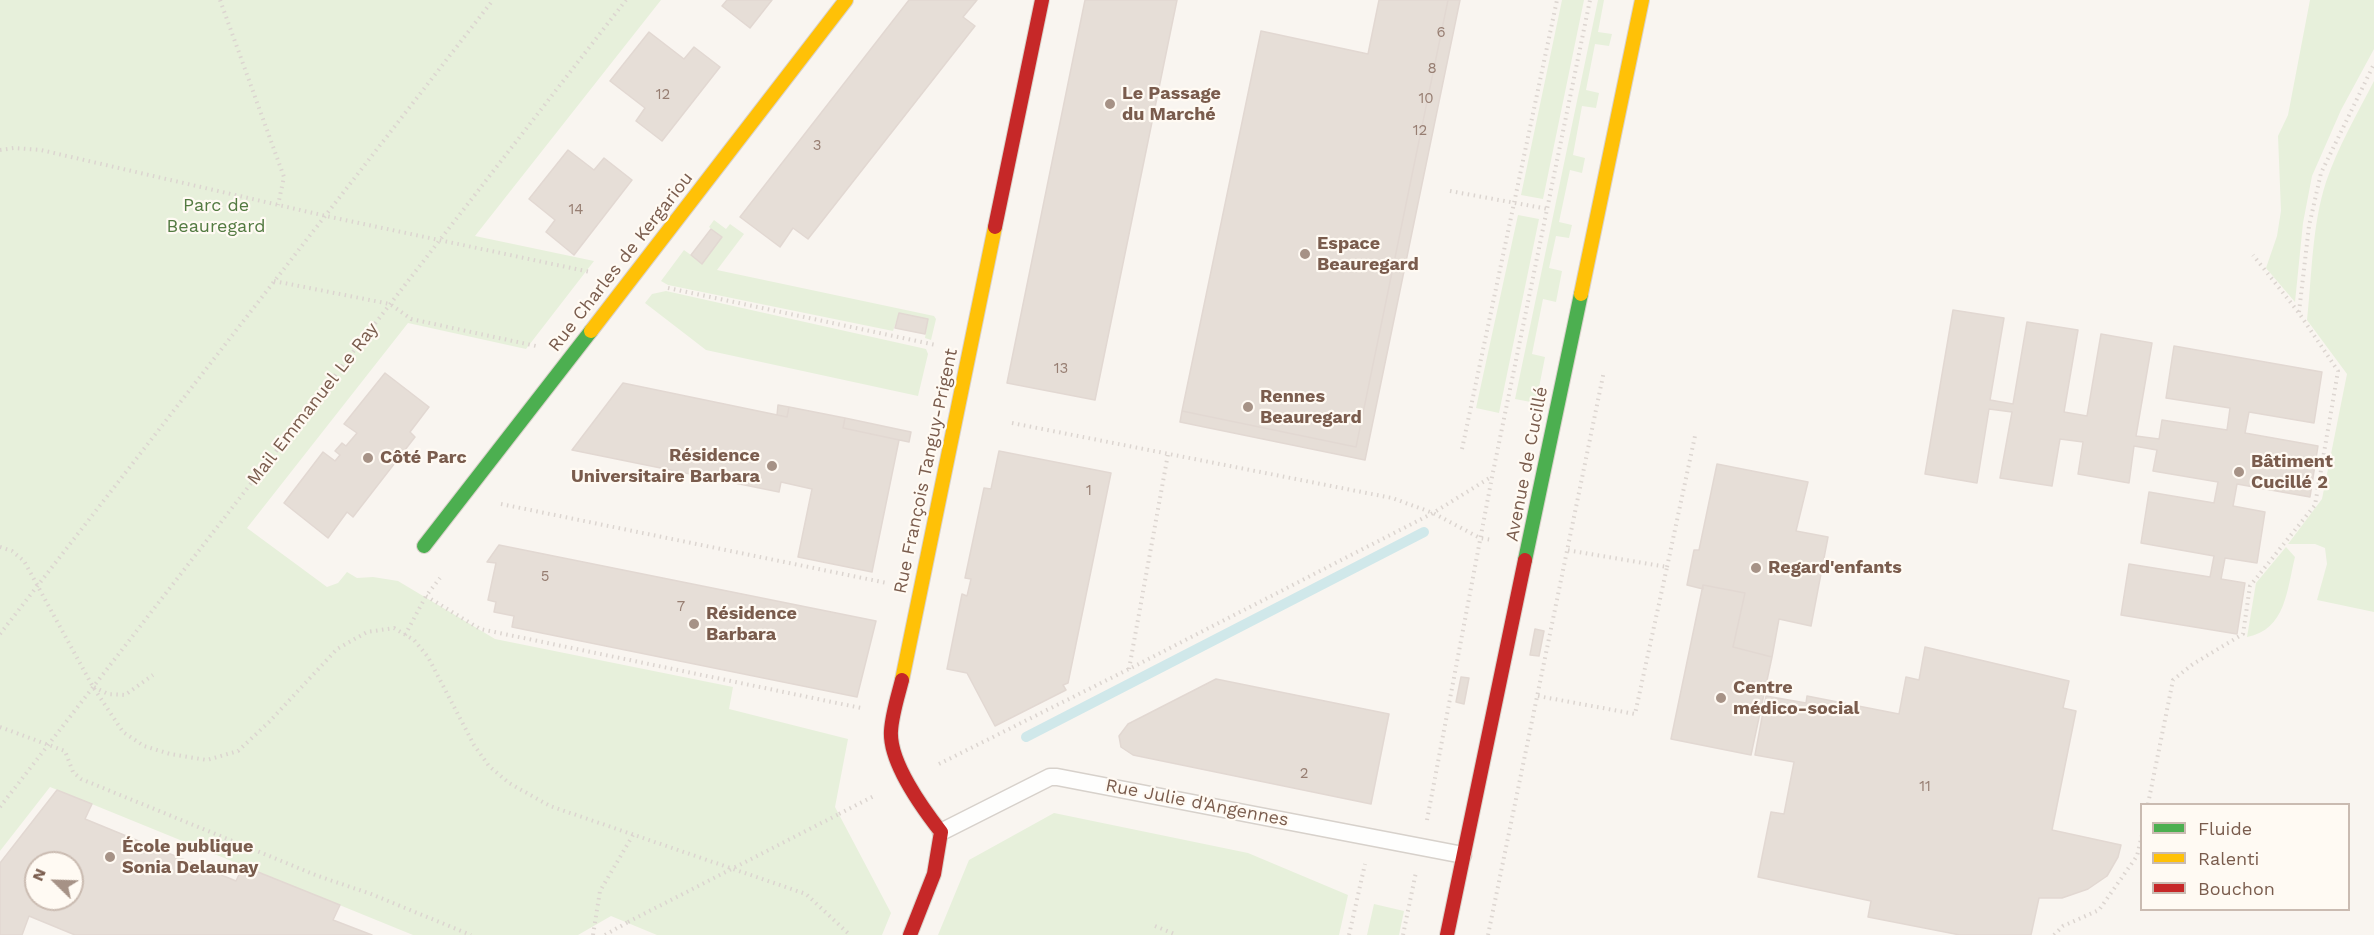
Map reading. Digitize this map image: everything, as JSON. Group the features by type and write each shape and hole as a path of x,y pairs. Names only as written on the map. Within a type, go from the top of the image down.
{"street":[{"name":"Rue Charles de Kergariou","path":"424,546 846,0"},
{"name":"Rue François Tanguy-Prigent","path":"941,832 922,806 891,742 920,590 1042,0"},
{"name":"Avenue de Cucillé","path":"1447,935 1642,0"},
{"path":"910,935 934,874 941,832"}],"lane":[{"name":"Rue Julie d'Angennes","path":"941,832 1050,777 1057,777 1463,855"}],"path":[{"path":"220,0 284,177 278,205"},
{"path":"0,634 494,0"},
{"name":"Mail Emmanuel Le Ray","path":"0,807 626,0"},
{"path":"1462,449 1557,0"},
{"name":"Avenue de Cucillé","path":"1403,935 1492,477 1590,0"},
{"path":"2299,313 2309,226 2321,173 2374,64"},
{"path":"0,150 14,148 41,150 326,216 969,352"},
{"path":"1450,190 1548,210"},
{"path":"2148,803 2174,680 2193,664 2243,634 2250,586 2315,505 2338,371 2299,313 2253,255"},
{"path":"274,281 390,304 411,319 573,354"},
{"path":"1488,935 1605,363"},
{"path":"1012,423 1392,498 1433,513 1480,538"},
{"path":"1538,696 1635,714 1695,436"},
{"path":"1129,669 1168,454"},
{"path":"605,935 1433,513 1492,477"},
{"path":"463,495 920,590"},
{"path":"0,548 18,555 38,585 93,687 123,732 144,746 170,754 207,760 238,751 270,722 337,649 367,632 394,628 414,640 428,657 474,745 489,766 508,783 550,806 806,894 850,935"},
{"path":"1529,549 1555,553 1567,550 1667,567"},
{"path":"405,634 426,596 480,629 895,715"},
{"path":"93,687 108,694 125,695 153,675"},
{"path":"0,727 65,751 73,772 81,779 318,876 371,894 471,935"},
{"path":"593,935 600,891 633,836"},
{"path":"1349,935 1371,837"},
{"path":"2054,935 2063,926 2099,910 2137,856 2140,843"},
{"path":"1155,926 1177,935"}],"green space":[{"name":"Parc de Beauregard","path":"0,0 661,0 475,236 594,261 526,349 408,323 247,528 327,587 338,583 347,572 357,578 373,577 398,581 495,639 733,687 729,709 848,739 835,807 891,913 882,935 657,935 611,916 578,935 413,935 50,787 0,851"},
{"path":"1562,0 1584,0 1543,199 1521,195"},
{"path":"1598,0 1604,0 1598,32 1612,34 1609,46 1595,44 1586,90 1599,93 1596,108 1582,106 1573,155 1585,158 1582,173 1570,170 1559,222 1572,225 1569,238 1556,236 1549,268 1562,271 1556,302 1543,299 1532,354 1545,357 1536,403 1515,399"},
{"path":"2310,0 2374,0 2374,49 2341,110 2312,176 2303,223 2295,302 2266,268 2277,236 2281,211 2278,136 2288,115"},
{"path":"2374,81 2374,612 2317,600 2327,564 2325,548 2315,544 2288,544 2322,499 2347,374 2307,320 2313,250 2321,198 2336,156"},
{"path":"1518,215 1539,219 1499,413 1476,408"},
{"path":"714,220 726,229 730,224 744,234 717,270 934,316 936,319 931,340 925,338 928,319 899,313 893,331 668,285 661,281 684,250 702,263 722,237 709,227"},
{"path":"666,291 926,349 928,354 918,396 706,350 645,303 652,294"},
{"path":"2286,547 2295,557 2283,606 2270,626 2260,633 2247,637 2256,583"},
{"path":"1054,813 1248,853 1348,895 1339,935 938,935 969,860"},
{"path":"1374,904 1404,911 1399,935 1367,935"}],"building":[{"path":"727,0 772,0 750,28 722,6"},
{"path":"909,0 977,0 963,17 975,26 808,239 793,228 780,247 740,217"},
{"name":"Le Passage du Marché","path":"1085,0 1177,0 1095,400 1007,383"},
{"name":"Espace Beauregard","path":"1379,0 1448,0 1356,447 1182,411 1261,31 1368,54"},
{"path":"1448,0 1460,0 1365,460 1180,422 1182,411 1356,447"},
{"path":"649,32 684,59 694,47 720,67 662,141 636,121 645,108 610,81"},
{"path":"568,150 594,170 604,158 632,180 574,255 546,232 555,220 529,199"},
{"path":"711,229 722,237 702,264 691,255"},
{"name":"Bâtiment Cucillé 2","path":"1953,310 2004,318 1990,400 2013,404 2027,322 2078,330 2064,412 2087,416 2101,334 2152,343 2136,436 2159,439 2162,420 2227,430 2230,408 2166,398 2174,346 2322,372 2314,423 2249,412 2245,433 2318,446 2310,497 2237,484 2233,506 2265,512 2257,563 2225,558 2221,579 2245,583 2237,634 2121,615 2129,564 2210,577 2214,556 2141,543 2149,492 2214,503 2218,482 2153,471 2157,450 2134,446 2129,483 2078,474 2083,442 2060,439 2052,486 2000,478 2012,412 1989,409 1977,483 1925,474"},
{"path":"899,313 928,319 925,334 895,328"},
{"name":"Côté Parc","path":"385,373 429,407 410,432 415,437 353,517 347,512 328,538 284,503 323,452 335,461 340,455 335,451 342,443 346,446 357,433 344,424"},
{"name":"Résidence Universitaire Barbara","path":"623,383 787,417 789,407 845,418 843,428 899,440 872,572 798,557 812,489 781,482 779,492 572,450"},
{"path":"778,405 789,407 787,417 777,415"},
{"path":"845,418 911,432 909,442 843,428"},
{"path":"999,451 1111,473 1068,683 1063,685 1066,690 995,726 967,673 947,669 962,594 967,596 971,579 965,578 984,488 991,489"},
{"name":"Regard'enfants","path":"1717,464 1808,482 1796,531 1828,537 1811,626 1779,619 1772,657 1733,647 1745,593 1703,585 1703,589 1687,585 1694,550 1699,550"},
{"name":"Résidence Barbara","path":"499,545 876,621 857,697 512,627 514,616 494,612 496,602 488,600 496,563 487,562"},
{"name":"Centre médico-social","path":"1703,585 1745,593 1733,647 1772,657 1751,755 1671,739"},
{"path":"1535,629 1544,631 1539,656 1530,655"},
{"path":"1925,647 2069,681 2063,708 2076,711 2052,830 2121,845 2118,857 2107,876 2088,889 2062,898 2039,898 2031,935 1960,935 1868,917 1871,901 1758,877 1771,812 1784,814 1794,762 1755,755 1766,696 1806,703 1807,696 1899,714 1906,677 1919,680"},
{"path":"1461,677 1469,678 1464,704 1456,702"},
{"path":"1216,679 1389,714 1371,804 1133,755 1121,747 1119,736 1128,724"},
{"name":"École publique Sonia Delaunay","path":"57,790 92,804 85,819 236,881 243,866 340,905 333,920 372,935 75,935 29,916 22,935 0,935 0,863"}],"waterway":[{"path":"1026,737 1424,532"}],"traffic: fast":[{"path":"1525,560 1581,294"},
{"path":"424,546 591,331"}],"traffic: slow":[{"path":"591,331 846,0"},
{"path":"1581,294 1642,0"},
{"path":"902,680 995,227"}],"traffic: jam":[{"path":"995,227 1042,0"},
{"path":"1447,935 1525,560"},
{"path":"902,680 891,731 895,757 908,784 941,832 934,874 910,935"}],"place":[{"name":"Le Passage du Marché","path":"1110,104"},
{"name":"Espace Beauregard","path":"1305,254"},
{"name":"Rennes Beauregard","path":"1248,407"},
{"name":"Côté Parc","path":"368,458"},
{"name":"Résidence Universitaire Barbara","path":"772,466"},
{"name":"Bâtiment Cucillé 2","path":"2239,472"},
{"name":"Regard'enfants","path":"1756,568"},
{"name":"Résidence Barbara","path":"694,624"},
{"name":"Centre médico-social","path":"1721,698"},
{"name":"École publique Sonia Delaunay","path":"110,857"}]}
